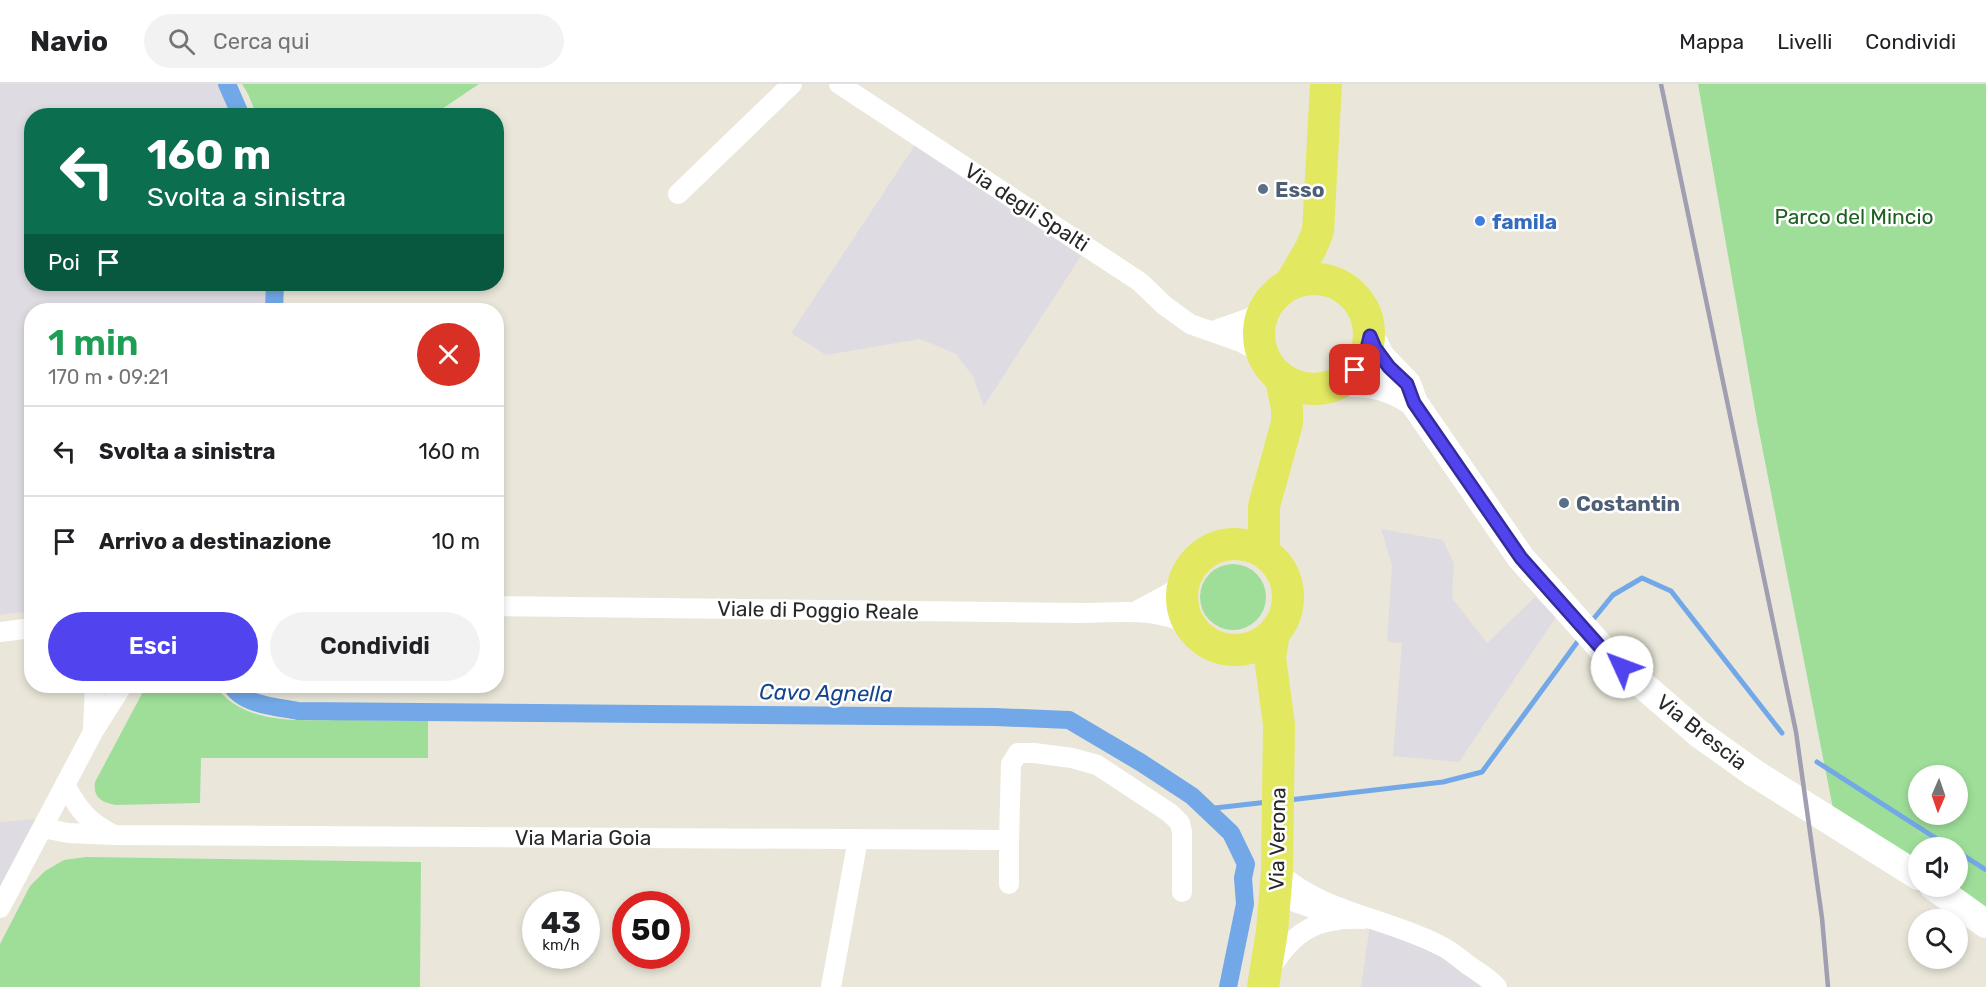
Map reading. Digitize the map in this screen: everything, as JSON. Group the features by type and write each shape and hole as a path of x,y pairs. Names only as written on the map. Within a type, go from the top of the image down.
{"main road":[{"path":"1290,284 1318,231 1326,84"},
{"path":"1287,423 1304,400 1348,378 1362,362 1370,336 1366,316 1359,302 1345,288 1331,267 1318,231"},
{"path":"1329,386 1298,387 1281,379 1269,368 1261,353 1258,339 1259,323 1265,307 1279,291 1290,284 1309,279 1326,280 1345,288"},
{"name":"Via Brescia","path":"1370,336 1385,362 1407,384 1414,403 1521,558 1601,648 1708,740 1763,779 1908,870"},
{"path":"1264,552 1264,506 1287,423 1287,408 1281,379"},
{"name":"Via Brescia","path":"1329,386 1381,385 1394,389 1414,403"},
{"path":"1232,544 1243,534 1264,506"},
{"path":"1231,651 1243,650 1267,640 1283,622 1288,606 1288,587 1281,569 1264,552 1246,545 1222,545 1206,552 1191,566 1183,585 1182,601 1187,620 1199,637 1248,661 1275,690"},
{"name":"Via Verona","path":"1264,983 1277,880 1279,725 1270,657 1274,633"},
{"path":"1949,897 1986,924"}],"street":[{"path":"678,194 792,84"},
{"name":"Via degli Spalti","path":"839,84 1140,282 1164,305 1190,324 1241,342 1261,353"},
{"path":"1213,331 1250,318 1265,307"},
{"name":"Viale di Poggio Reale","path":"1138,610 1170,593 1185,580"},
{"name":"Viale di Poggio Reale","path":"504,606 1080,614 1138,610 1177,618 1191,626"},
{"path":"0,632 24,629"},
{"path":"93,732 95,693"},
{"path":"0,908 93,732 118,693"},
{"path":"1009,884 1011,764 1018,753 1034,753 1072,758 1097,765 1170,813 1179,823 1182,832 1182,892"},
{"name":"Via Maria Goia","path":"65,785 85,817 115,835"},
{"name":"Via Maria Goia","path":"43,828 68,833 115,835 1009,840"},
{"path":"831,987 858,839"},
{"path":"1277,880 1295,902 1349,919"},
{"path":"1277,880 1291,884 1369,920 1392,926 1442,946 1497,987"},
{"path":"1264,983 1280,954 1296,936 1312,926 1349,919 1369,920"}],"shaded area":[{"path":"0,84 227,84 238,108 24,108 24,291 275,291 274,303 24,303 24,612 0,615"},
{"path":"915,145 1081,256 984,406 973,377 956,354 920,339 826,355 791,333"},
{"path":"1381,529 1443,540 1454,564 1452,598 1487,643 1535,597 1556,617 1459,762 1393,756 1402,643 1387,642 1392,566"},
{"path":"35,819 0,888 0,822"},
{"path":"1372,910 1500,978 1509,987 1361,987"}],"green space":[{"path":"242,84 479,84 443,108 254,108"},
{"name":"Parco del Mincio","path":"1698,84 1986,84 1986,931 1965,897 1968,897 1968,837 1908,837 1908,876 1836,824 1757,421"},
{"path":"1233,564 1246,567 1256,574 1263,584 1266,597 1263,610 1256,620 1246,627 1233,630 1220,627 1210,620 1203,610 1200,597 1203,584 1210,574 1220,567"},
{"path":"142,693 221,693 242,708 257,714 292,720 428,721 428,758 201,758 200,803 116,805 97,796 95,782"},
{"path":"86,857 421,862 420,987 0,987 0,944 30,886 45,871 64,860"}],"waterway":[{"name":"Cavo Agnella","path":"227,84 238,108"},
{"name":"Cavo Agnella","path":"274,303 275,291"},
{"path":"1591,622 1613,595 1642,578 1671,591 1782,733"},
{"path":"1289,800 1443,782 1482,772 1581,637"},
{"name":"Cavo Agnella","path":"238,693 252,701 298,711 995,717 1069,720 1192,796 1231,833 1246,864 1243,878 1245,904 1228,987"},
{"path":"1817,762 1934,837"},
{"path":"1206,809 1268,802"},
{"path":"1968,858 1986,870"}],"railway":[{"path":"1661,84 1796,732 1822,918 1828,987"}],"place":[{"name":"Esso","path":"1263,189"},
{"name":"famila","path":"1480,221"},
{"name":"Costantin","path":"1564,503"}],"route":[{"path":"1355,370 1362,362 1370,336 1375,348 1389,367 1407,384 1414,403 1428,420 1521,558 1601,648 1622,667"}]}
